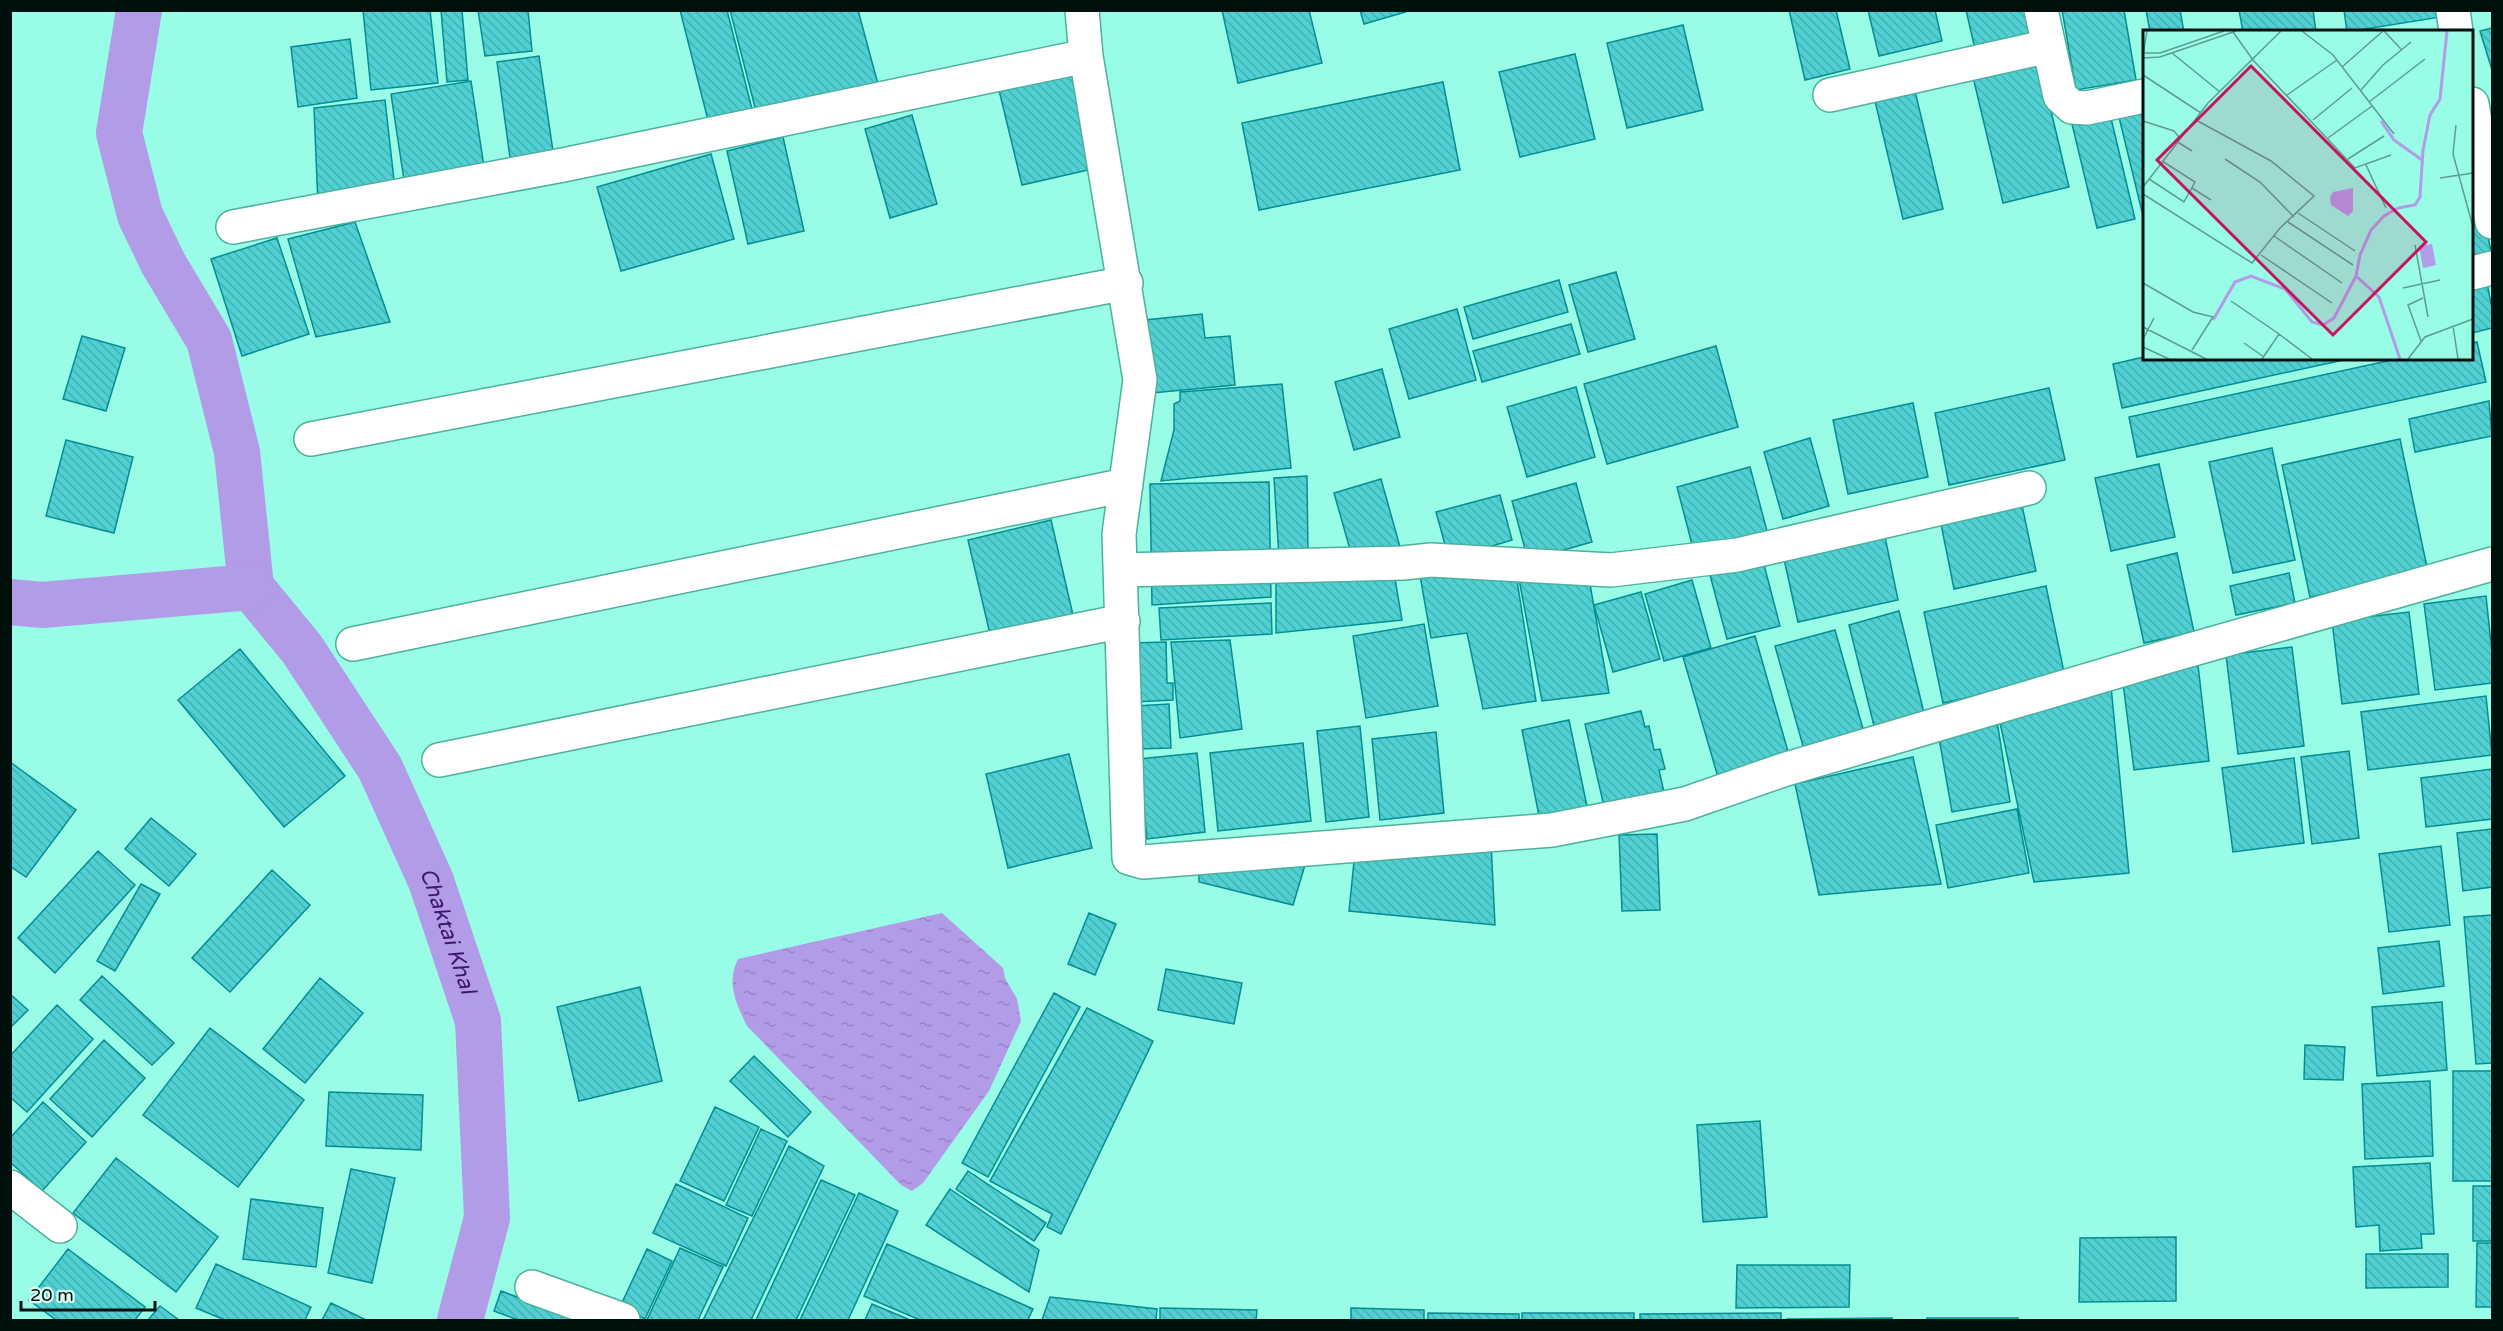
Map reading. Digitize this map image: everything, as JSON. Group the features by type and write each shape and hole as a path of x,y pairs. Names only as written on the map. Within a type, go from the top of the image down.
{"street":[{"path":"1082,10 1086,56 1126,284 1140,380 1119,534 1122,570 1126,846 1129,858 1143,862 1552,830 1685,804 1863,747 2493,564"},
{"path":"2041,10 2060,96 2072,107 2087,108 2143,96"},
{"path":"1830,95 2049,46"},
{"path":"233,227 564,165 1086,56"},
{"path":"2473,110 2493,222"},
{"path":"2473,273 2493,268"},
{"path":"311,439 1126,284"},
{"path":"353,644 1126,485"},
{"path":"1122,570 1403,563 1431,560 1611,570 1737,555 2029,488"},
{"path":"439,760 1123,621"},
{"path":"10,1187 60,1226"},
{"path":"532,1287 623,1320"}],"water":[{"path":"942,913 1003,968 1005,978 1017,999 1021,1021 989,1091 923,1183 912,1191 901,1185 747,1026 736,1001 733,976 738,959"}],"building":[{"path":"363,10 430,10 438,83 371,90"},
{"path":"441,10 462,10 468,80 447,82"},
{"path":"478,10 528,10 532,51 485,56"},
{"path":"680,10 727,10 754,117 710,128"},
{"path":"730,10 858,10 879,88 757,115"},
{"path":"1222,10 1309,10 1322,63 1238,83"},
{"path":"1360,10 1409,10 1409,11 1364,24"},
{"path":"1789,10 1836,10 1850,69 1805,80"},
{"path":"1868,10 1935,10 1942,41 1879,56"},
{"path":"1966,10 2025,10 2030,36 1975,49"},
{"path":"2062,10 2124,10 2136,80 2076,90"},
{"path":"2146,10 2180,10 2184,30 2150,30"},
{"path":"2239,10 2313,10 2316,30 2243,30"},
{"path":"2344,10 2446,10 2447,16 2347,30"},
{"path":"1683,25 1703,110 1627,128 1607,43"},
{"path":"2492,28 2492,70 2480,31"},
{"path":"350,39 357,98 298,107 291,47"},
{"path":"1575,54 1595,139 1520,157 1499,72"},
{"path":"539,56 554,158 511,165 497,62"},
{"path":"2039,60 2069,187 2003,203 1973,77"},
{"path":"1073,67 1097,168 1022,185 998,86"},
{"path":"471,81 484,167 404,180 391,94"},
{"path":"1443,82 1460,170 1259,210 1242,123"},
{"path":"1915,91 1943,209 1903,219 1875,101"},
{"path":"385,100 395,189 318,205 314,108"},
{"path":"2143,110 2143,216 2119,117"},
{"path":"2110,114 2135,219 2097,228 2072,124"},
{"path":"912,115 937,204 890,218 865,129"},
{"path":"783,137 804,231 748,244 727,151"},
{"path":"711,154 734,239 621,271 597,187"},
{"path":"2482,205 2491,252 2473,255 2473,206"},
{"path":"355,222 390,322 316,337 288,239"},
{"path":"277,238 309,334 242,356 211,259"},
{"path":"1616,272 1635,339 1588,352 1569,285"},
{"path":"1559,280 1568,312 1473,339 1464,307"},
{"path":"2487,283 2492,308 2492,328 2473,333 2473,286"},
{"path":"1457,309 1476,380 1409,399 1389,329"},
{"path":"1202,314 1205,338 1230,336 1235,385 1152,393 1145,320"},
{"path":"1571,324 1580,354 1482,382 1473,351"},
{"path":"82,336 125,348 106,411 63,399"},
{"path":"2477,342 2486,382 2137,457 2129,417 2392,360 2473,360 2473,343"},
{"path":"1716,346 1738,427 1607,464 1584,384"},
{"path":"2143,357 2143,360 2344,360 2122,408 2113,364"},
{"path":"1382,369 1400,437 1354,450 1335,382"},
{"path":"1282,384 1291,468 1161,481 1174,430 1174,404 1180,401 1180,392"},
{"path":"1576,387 1595,457 1527,477 1507,407"},
{"path":"2049,388 2065,460 1949,485 1935,413"},
{"path":"2489,401 2492,436 2415,452 2409,419"},
{"path":"1913,403 1928,477 1848,494 1833,420"},
{"path":"1810,438 1829,506 1783,519 1764,452"},
{"path":"2400,439 2428,572 2310,597 2282,465"},
{"path":"66,440 133,457 114,533 46,516"},
{"path":"2272,448 2295,560 2233,573 2209,462"},
{"path":"2159,464 2175,537 2111,551 2095,478"},
{"path":"1750,467 1767,531 1694,552 1677,487"},
{"path":"1307,476 1308,556 1279,557 1274,478"},
{"path":"1381,479 1400,547 1353,560 1334,493"},
{"path":"1269,482 1271,597 1152,605 1150,484"},
{"path":"1576,483 1592,542 1528,560 1512,501"},
{"path":"1500,495 1512,540 1449,559 1436,512"},
{"path":"2020,496 2036,571 1954,589 1939,514"},
{"path":"1051,520 1073,615 990,634 968,540"},
{"path":"1883,527 1898,600 1798,622 1782,550"},
{"path":"2177,553 2194,632 2144,643 2127,565"},
{"path":"1763,561 1780,626 1727,639 1710,575"},
{"path":"1393,567 1402,620 1276,633 1276,573"},
{"path":"1419,570 1516,574 1536,701 1483,709 1467,633 1431,638"},
{"path":"2289,573 2295,603 2236,615 2230,586"},
{"path":"1518,574 1590,584 1609,693 1542,701"},
{"path":"1692,580 1711,648 1664,661 1645,594"},
{"path":"2046,586 2065,677 1943,703 1924,612"},
{"path":"1641,592 1660,659 1613,672 1594,605"},
{"path":"2486,596 2492,653 2492,683 2435,690 2424,604"},
{"path":"1271,603 1272,634 1161,640 1159,608"},
{"path":"1899,611 1926,721 1876,734 1849,625"},
{"path":"2409,612 2419,694 2342,704 2332,621"},
{"path":"1424,624 1438,706 1366,718 1353,636"},
{"path":"1835,630 1865,736 1805,753 1775,646"},
{"path":"1755,636 1791,762 1720,784 1683,657"},
{"path":"1230,640 1242,729 1180,738 1171,642"},
{"path":"1166,642 1167,683 1173,683 1173,700 1133,702 1132,643"},
{"path":"2292,647 2304,746 2238,754 2226,655"},
{"path":"240,649 345,776 284,827 178,700"},
{"path":"2198,665 2209,761 2134,770 2122,675"},
{"path":"2111,686 2129,873 2034,882 1998,713"},
{"path":"2486,696 2492,755 2368,770 2361,712"},
{"path":"1169,704 1171,748 1138,749 1136,706"},
{"path":"1641,711 1645,727 1649,726 1654,750 1660,749 1665,769 1659,770 1666,801 1606,815 1585,724"},
{"path":"1569,720 1589,816 1541,826 1522,730"},
{"path":"1997,721 2010,802 1952,812 1938,732"},
{"path":"1360,726 1369,817 1326,822 1317,731"},
{"path":"1436,732 1444,813 1380,820 1372,739"},
{"path":"1303,743 1311,821 1218,831 1210,753"},
{"path":"2349,751 2359,838 2312,844 2301,757"},
{"path":"1197,753 1205,832 1147,839 1139,759"},
{"path":"1069,754 1092,848 1008,868 986,774"},
{"path":"1913,757 1941,884 1819,895 1795,784"},
{"path":"2294,758 2304,843 2233,852 2222,768"},
{"path":"10,762 76,810 26,877 10,866"},
{"path":"2492,769 2492,819 2426,827 2421,778"},
{"path":"2017,809 2029,873 1948,888 1936,825"},
{"path":"151,818 196,854 169,886 125,849"},
{"path":"2492,829 2492,887 2463,891 2457,833"},
{"path":"1657,834 1660,910 1622,911 1619,835"},
{"path":"1491,842 1495,925 1349,911 1355,852"},
{"path":"2441,846 2450,925 2389,932 2379,854"},
{"path":"98,851 135,885 55,973 18,938"},
{"path":"1308,855 1293,905 1199,882 1199,864"},
{"path":"272,870 310,905 230,992 192,958"},
{"path":"141,884 160,894 115,971 97,961"},
{"path":"1089,913 1116,924 1095,975 1068,964"},
{"path":"2492,915 2492,1063 2476,1064 2464,917"},
{"path":"2439,941 2444,986 2383,994 2378,948"},
{"path":"1166,969 1242,983 1234,1024 1158,1010"},
{"path":"102,976 174,1043 152,1065 80,1000"},
{"path":"320,978 363,1013 305,1083 263,1049"},
{"path":"640,987 662,1081 579,1101 557,1007"},
{"path":"1054,993 1080,1007 988,1177 962,1163"},
{"path":"10,994 28,1010 10,1028"},
{"path":"2442,1002 2447,1070 2377,1076 2372,1007"},
{"path":"57,1005 93,1039 27,1112 10,1097 10,1056"},
{"path":"1087,1008 1153,1041 1061,1234 1047,1227 1052,1214 990,1181"},
{"path":"210,1028 304,1100 238,1187 143,1115"},
{"path":"104,1040 145,1078 92,1137 50,1099"},
{"path":"2305,1045 2345,1047 2343,1080 2304,1079"},
{"path":"754,1056 811,1112 788,1137 730,1081"},
{"path":"2453,1071 2492,1071 2492,1181 2453,1181"},
{"path":"2430,1081 2433,1156 2365,1159 2362,1084"},
{"path":"329,1092 423,1095 421,1150 326,1146"},
{"path":"43,1102 86,1142 42,1191 10,1162 10,1138"},
{"path":"715,1107 759,1127 724,1201 680,1181"},
{"path":"1760,1121 1767,1217 1703,1222 1697,1125"},
{"path":"761,1129 787,1141 752,1216 726,1205"},
{"path":"789,1146 824,1166 751,1320 703,1320"},
{"path":"116,1158 218,1237 176,1292 73,1213"},
{"path":"2430,1163 2434,1234 2421,1234 2422,1248 2380,1251 2379,1225 2356,1227 2353,1167"},
{"path":"351,1169 395,1178 372,1283 328,1273"},
{"path":"968,1171 1046,1223 1034,1241 956,1189"},
{"path":"821,1180 855,1195 796,1320 756,1320"},
{"path":"676,1184 748,1218 726,1266 653,1233"},
{"path":"2473,1186 2492,1186 2492,1241 2473,1241"},
{"path":"950,1189 1039,1250 1029,1292 926,1225"},
{"path":"859,1193 898,1211 848,1320 800,1320"},
{"path":"251,1199 323,1208 316,1267 243,1259"},
{"path":"2176,1237 2176,1301 2079,1302 2080,1238"},
{"path":"2477,1243 2492,1243 2492,1307 2476,1307"},
{"path":"887,1244 1033,1309 1028,1320 920,1320 864,1296"},
{"path":"680,1248 723,1267 698,1320 647,1320"},
{"path":"68,1249 145,1307 135,1320 56,1320 29,1300"},
{"path":"647,1249 672,1261 645,1319 620,1307"},
{"path":"2366,1254 2448,1254 2448,1287 2366,1288"},
{"path":"216,1264 311,1307 305,1320 225,1320 196,1308"},
{"path":"1737,1265 1850,1265 1849,1307 1736,1308"},
{"path":"501,1291 573,1318 572,1320 518,1320 494,1311"},
{"path":"1050,1297 1157,1309 1156,1320 1042,1320"},
{"path":"331,1303 366,1320 322,1320"},
{"path":"872,1304 910,1320 865,1320"},
{"path":"160,1306 179,1320 148,1320"},
{"path":"1160,1308 1257,1310 1256,1320 1160,1320"},
{"path":"1351,1308 1424,1310 1424,1320 1351,1320"},
{"path":"1428,1313 1519,1314 1519,1320 1428,1320"},
{"path":"1522,1313 1634,1313 1634,1320 1522,1320"},
{"path":"1781,1313 1781,1320 1640,1320 1640,1314"},
{"path":"1892,1318 1892,1320 1787,1320 1787,1319"},
{"path":"1927,1318 2018,1318 2018,1320 1927,1320"}],"waterway":[{"path":"139,10 119,133 140,215 163,263 209,340 237,452 251,587"},
{"name":"Chaktai Khal","path":"251,587 302,649 380,768 431,881 478,1021 487,1218 460,1320"},
{"path":"10,602 42,605 251,587"}]}
